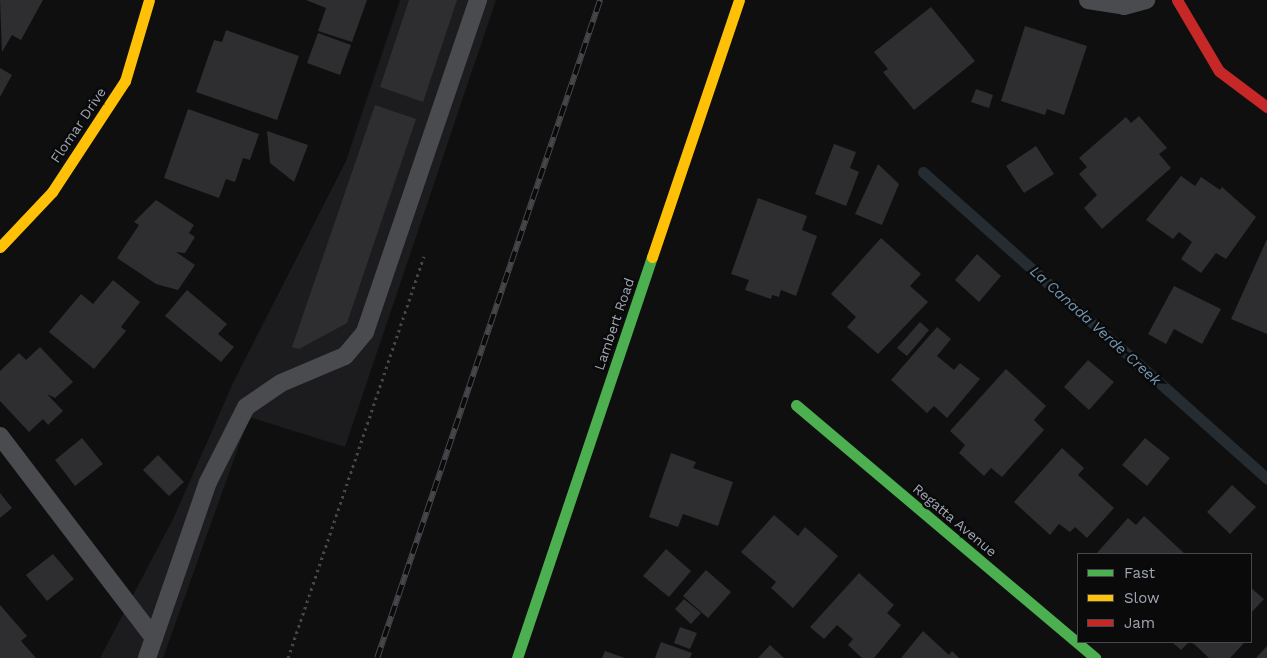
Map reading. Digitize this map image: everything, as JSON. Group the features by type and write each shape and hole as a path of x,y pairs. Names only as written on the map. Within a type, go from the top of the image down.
{"street":[{"name":"Flomar Drive","path":"0,247 52,192 126,81 149,0"},
{"name":"Lambert Road","path":"517,658 739,0"},
{"path":"1177,0 1219,71 1267,107"},
{"name":"Regatta Avenue","path":"796,405 1077,643"},
{"name":"Regatta Avenue","path":"1077,643 1095,658"}],"lane":[{"path":"147,658 208,482 246,407 281,383 345,356 365,332 478,0"},
{"path":"1088,0 1124,6 1146,0"},
{"path":"0,436 154,638"}],"shaded area":[{"path":"400,0 496,0 345,447 249,417 163,658 100,658 174,517 234,381 346,161"}],"building":[{"path":"0,0 43,0 21,40 12,35 2,52"},
{"path":"306,0 367,0 352,42 318,31 326,8"},
{"path":"409,0 457,0 423,102 380,87"},
{"path":"931,7 975,61 914,110 883,72 888,69 874,52"},
{"path":"1025,26 1087,46 1064,115 1047,109 1045,115 1001,101"},
{"path":"226,30 299,56 277,120 196,92 214,40 222,42"},
{"path":"318,33 351,45 340,75 307,63"},
{"path":"0,68 12,75 0,97"},
{"path":"976,89 993,95 989,108 971,102"},
{"path":"375,105 416,119 347,323 299,349 292,347"},
{"path":"188,109 259,134 250,160 243,158 235,182 226,179 219,198 164,178"},
{"path":"1139,116 1167,148 1159,154 1171,168 1102,229 1084,208 1097,195 1079,174 1087,167 1079,158 1126,117 1131,123"},
{"path":"267,131 308,145 294,182 270,163"},
{"path":"834,144 856,152 850,168 859,172 846,206 815,194"},
{"path":"1036,146 1054,174 1024,193 1006,166"},
{"path":"878,164 899,184 882,225 855,214"},
{"path":"1181,176 1195,186 1201,177 1220,190 1222,187 1256,217 1226,259 1216,253 1201,273 1181,259 1192,242 1179,232 1173,239 1146,220"},
{"path":"758,198 807,216 802,230 817,236 796,296 781,290 779,297 772,295 771,299 745,290 749,280 731,274"},
{"path":"156,200 194,225 189,233 195,237 185,253 176,252 195,265 178,290 156,284 117,258 139,225 134,222"},
{"path":"881,238 921,274 910,286 928,302 878,354 847,327 856,317 831,294"},
{"path":"1267,239 1267,334 1231,319"},
{"path":"977,254 1001,276 979,302 955,280"},
{"path":"113,280 140,302 121,327 126,331 94,369 49,332 81,294 93,304"},
{"path":"1174,286 1221,309 1202,344 1174,329 1166,344 1148,334"},
{"path":"187,290 227,324 218,334 234,347 221,362 165,316"},
{"path":"920,322 929,330 907,356 897,348"},
{"path":"937,327 951,339 937,356 954,370 960,363 980,379 947,418 934,406 927,413 891,380"},
{"path":"40,347 73,382 55,398 47,394 63,411 48,425 43,419 29,432 0,401 0,371 19,353 26,360"},
{"path":"1088,360 1114,382 1089,410 1064,387"},
{"path":"1006,369 1046,406 1034,420 1044,430 1002,477 991,468 984,476 959,453 965,445 950,431"},
{"path":"82,438 103,464 75,486 55,460"},
{"path":"1145,438 1170,458 1147,486 1122,465"},
{"path":"1062,448 1084,468 1078,475 1114,508 1087,538 1075,527 1070,532 1059,524 1050,535 1014,502"},
{"path":"671,453 696,462 693,468 733,482 718,526 683,514 678,527 649,517"},
{"path":"158,455 184,482 169,496 143,470"},
{"path":"1232,485 1256,507 1230,534 1207,512"},
{"path":"0,493 12,508 0,518"},
{"path":"774,515 798,536 805,527 838,556 793,608 771,588 776,582 741,552"},
{"path":"1144,516 1184,553 1097,553 1128,518 1136,525"},
{"path":"666,549 691,571 669,597 643,576"},
{"path":"53,554 74,579 47,601 26,575"},
{"path":"706,570 731,592 708,618 683,596"},
{"path":"859,573 894,605 887,613 901,625 874,658 862,658 848,645 853,639 837,625 824,639 810,627"},
{"path":"1252,589 1264,599 1252,612"},
{"path":"684,599 701,613 691,624 675,609"},
{"path":"0,605 27,636 21,641 36,658 0,658"},
{"path":"680,627 697,633 690,649 674,643"},
{"path":"923,631 949,655 952,651 959,658 901,658"},
{"path":"661,642 692,653 690,658 655,658"},
{"path":"1173,643 1188,643 1181,650"},
{"path":"1192,643 1244,643 1230,658 1209,658"},
{"path":"770,645 784,658 758,658"},
{"path":"1267,646 1267,658 1256,658"},
{"path":"605,651 625,658 602,658"}],"waterway":[{"name":"La Canada Verde Creek","path":"923,172 1267,479"}],"railway":[{"path":"377,658 600,0"}],"traffic: fast":[{"path":"517,658 652,257"},
{"path":"796,405 1077,643"},
{"path":"1077,643 1095,658"}],"traffic: slow":[{"path":"0,247 52,192 125,81 149,0"},
{"path":"652,257 739,0"}],"traffic: jam":[{"path":"1177,0 1219,71 1267,107"}]}
